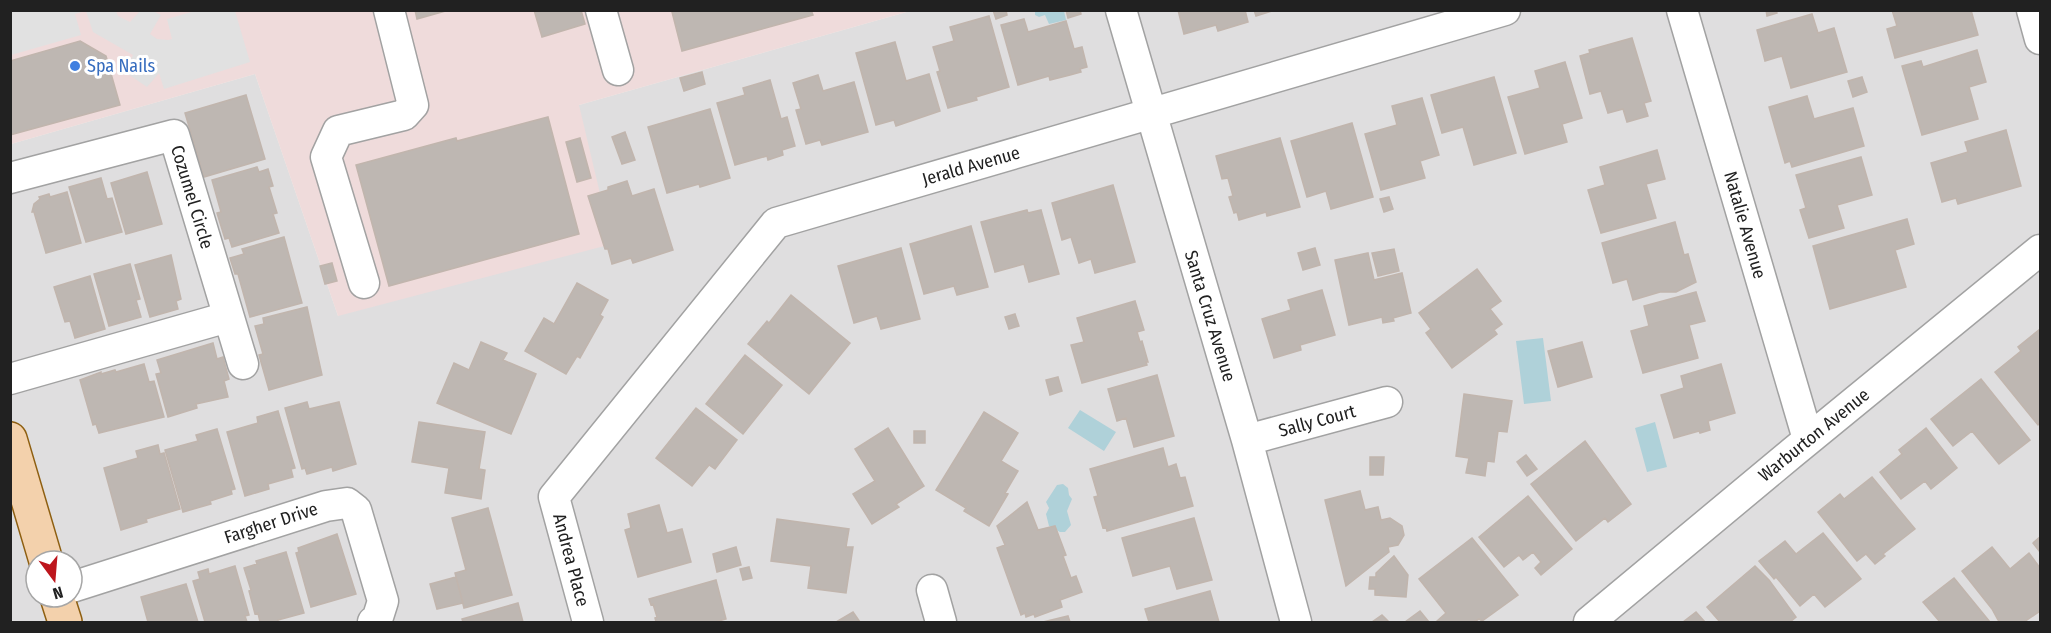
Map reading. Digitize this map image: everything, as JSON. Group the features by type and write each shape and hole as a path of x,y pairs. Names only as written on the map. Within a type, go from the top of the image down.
{"main road":[{"path":"10,439 42,549"}],"street":[{"path":"364,282 326,157 338,131 404,115 413,105 389,10"},
{"path":"601,10 618,69"},
{"name":"Santa Cruz Avenue","path":"1121,10 1247,440 1296,622"},
{"name":"Jerald Avenue","path":"554,496 776,223 1505,10"},
{"name":"Natalie Avenue","path":"1682,10 1808,439"},
{"path":"2032,10 2040,39"},
{"name":"Cozumel Circle","path":"10,178 174,135 243,364"},
{"name":"Warburton Avenue","path":"1589,622 1808,439 2040,250"},
{"path":"10,379 228,317"},
{"name":"Sally Court","path":"1247,440 1387,402"},
{"name":"Andrea Place","path":"554,496 588,622"},
{"name":"Fargher Drive","path":"84,583 326,506 347,503 356,510 383,601 377,620 373,622"},
{"path":"932,590 941,622"}],"shaded area":[{"path":"11,10 85,10 75,14 81,35 11,55"},
{"path":"11,11 910,11 579,105 612,244 338,316 255,74 11,144"},
{"path":"86,11 116,11 118,16 130,22 140,11 153,11 161,15 150,34 157,39 168,40 172,39 167,19 195,11 235,11 250,62 164,89 159,73 147,87 125,72 133,55 93,32"},
{"path":"910,11 2040,11 2040,622 11,622 11,144 255,74 338,316 579,105"}],"water":[{"path":"1035,11 1064,11 1066,20 1049,24 1045,15 1039,17 1035,15"},
{"path":"1543,338 1551,401 1524,404 1516,341"},
{"path":"1080,410 1116,432 1104,451 1068,428"},
{"path":"1655,422 1667,467 1647,472 1635,428"},
{"path":"1063,484 1068,488 1072,499 1067,511 1071,525 1065,532 1060,532 1049,526 1046,514 1049,508 1046,502 1057,485"}],"building":[{"path":"415,10 449,10 417,19"},
{"path":"534,10 581,10 585,24 542,37"},
{"path":"678,10 811,10 813,15 682,51 672,12"},
{"path":"993,10 1006,10 1007,15 996,19"},
{"path":"1066,10 1080,10 1081,14 1068,18"},
{"path":"1178,10 1245,10 1248,22 1218,31 1216,25 1184,34"},
{"path":"1254,10 1275,10 1256,16"},
{"path":"1766,10 1776,10 1777,13 1767,16"},
{"path":"1892,10 1971,10 1978,35 1895,58 1887,29 1897,26"},
{"path":"1812,14 1818,33 1834,28 1847,72 1791,88 1782,56 1765,61 1757,30"},
{"path":"989,16 1009,87 976,97 977,100 948,108 937,72 940,71 933,47 954,41 950,27"},
{"path":"1024,19 1028,32 1066,21 1074,49 1082,47 1087,67 1080,69 1081,72 1070,75 1050,80 1049,76 1018,85 1001,25"},
{"path":"1632,38 1651,101 1644,103 1648,116 1627,122 1623,109 1608,113 1601,91 1590,94 1580,56 1590,53 1589,50"},
{"path":"80,41 106,56 120,105 10,135 10,61"},
{"path":"895,42 906,81 929,74 940,111 896,126 894,120 876,125 856,53"},
{"path":"1977,50 1986,82 1969,87 1978,119 1922,135 1902,66 1921,61 1923,67"},
{"path":"1565,62 1582,118 1562,124 1567,142 1525,154 1508,97 1540,88 1535,71"},
{"path":"702,72 705,84 684,91 680,78"},
{"path":"818,75 823,91 854,82 868,132 822,145 820,140 806,144 796,110 801,109 793,83"},
{"path":"1494,77 1516,153 1474,165 1463,127 1442,133 1431,95"},
{"path":"1862,77 1867,92 1853,97 1848,81"},
{"path":"770,80 781,119 787,117 795,146 782,150 783,155 768,160 767,156 735,165 717,103 745,95 743,88"},
{"path":"246,95 265,159 204,177 185,113"},
{"path":"1807,96 1814,119 1853,108 1864,146 1792,167 1790,161 1785,163 1769,107"},
{"path":"1422,98 1439,155 1420,161 1425,178 1381,190 1365,134 1397,125 1392,106"},
{"path":"710,109 730,178 700,187 699,184 667,193 648,127"},
{"path":"548,117 579,234 389,286 356,165 456,138 457,141"},
{"path":"1352,123 1373,197 1331,209 1326,191 1307,197 1291,141"},
{"path":"2006,130 2021,186 1958,204 1956,198 1942,202 1931,163 1968,152 1965,142"},
{"path":"625,132 635,160 622,164 612,137"},
{"path":"580,138 591,178 577,182 566,142"},
{"path":"1280,138 1300,207 1267,216 1266,212 1239,220 1229,197 1233,196 1228,178 1222,179 1216,156"},
{"path":"1657,150 1665,179 1646,184 1656,218 1601,233 1588,190 1605,185 1600,167"},
{"path":"1861,157 1872,195 1837,205 1844,228 1809,238 1800,210 1806,208 1796,175"},
{"path":"257,167 259,172 268,169 273,186 269,187 277,213 273,214 279,233 232,247 229,238 225,239 217,213 221,212 212,180"},
{"path":"147,172 162,224 126,234 111,183"},
{"path":"101,178 107,199 112,198 122,232 86,242 69,187"},
{"path":"627,181 632,196 654,189 673,250 633,263 631,258 612,264 588,196"},
{"path":"1113,185 1135,262 1095,273 1091,259 1079,263 1071,237 1062,240 1052,203"},
{"path":"67,192 81,243 46,253 34,212 32,212 34,204 40,199 39,197 49,194 50,197"},
{"path":"1389,197 1393,209 1384,212 1380,199"},
{"path":"1027,210 1028,213 1041,210 1059,274 1029,282 1024,264 995,272 981,222"},
{"path":"1907,219 1914,244 1895,250 1906,287 1830,309 1813,246"},
{"path":"1675,222 1684,255 1688,254 1696,282 1676,292 1660,292 1633,300 1627,279 1613,283 1602,243"},
{"path":"971,226 988,287 957,295 954,286 924,294 910,244"},
{"path":"284,237 302,303 250,317 238,274 235,274 230,258 244,254 242,249"},
{"path":"901,248 920,319 881,329 877,316 854,323 838,266"},
{"path":"1315,248 1320,265 1303,270 1298,253"},
{"path":"1394,249 1399,271 1378,276 1372,253"},
{"path":"1368,253 1374,280 1402,273 1411,313 1393,318 1394,321 1383,323 1382,317 1349,325 1335,260"},
{"path":"171,255 181,299 176,301 178,309 150,317 135,265"},
{"path":"332,263 337,281 325,284 320,266"},
{"path":"130,264 140,299 136,300 141,317 109,326 94,274"},
{"path":"1477,269 1501,301 1490,309 1502,324 1494,330 1497,334 1452,368 1426,333 1431,329 1419,313"},
{"path":"90,276 105,329 75,338 70,321 65,322 54,287"},
{"path":"577,283 608,300 600,315 603,317 580,358 577,356 566,374 525,351 544,318 554,324"},
{"path":"1322,290 1335,335 1300,345 1301,350 1274,358 1262,319 1291,310 1288,300"},
{"path":"1696,292 1705,321 1689,325 1698,358 1643,373 1631,331 1649,326 1644,306"},
{"path":"791,295 850,343 809,394 748,344 767,321 769,323"},
{"path":"1135,301 1144,330 1137,332 1140,342 1142,341 1147,365 1082,383 1071,345 1084,342 1077,318"},
{"path":"307,307 322,375 269,390 259,355 263,354 255,326 264,324 263,318"},
{"path":"1015,314 1019,326 1009,329 1005,317"},
{"path":"2040,329 2040,423 2038,425 1995,372 2021,351 2018,347"},
{"path":"481,342 507,353 503,360 536,374 511,434 437,403 454,363 469,370"},
{"path":"1582,342 1592,377 1558,387 1548,351"},
{"path":"213,343 217,359 223,357 229,379 224,381 228,397 196,404 197,408 168,417 156,374 161,373 157,360"},
{"path":"745,355 782,385 743,434 706,404"},
{"path":"144,364 149,382 154,381 164,417 99,433 96,424 93,425 80,380 101,372 101,374 115,370 116,372"},
{"path":"1721,364 1735,413 1708,421 1710,430 1674,438 1661,395 1684,388 1681,376"},
{"path":"1157,375 1174,436 1134,447 1126,418 1117,421 1108,389"},
{"path":"1058,377 1062,391 1050,395 1046,380"},
{"path":"1981,379 2030,440 1999,464 1972,431 1953,446 1931,419"},
{"path":"1464,394 1512,401 1507,432 1498,431 1494,462 1487,461 1485,476 1466,473 1469,458 1456,456"},
{"path":"307,402 309,409 339,402 356,464 333,471 332,467 307,474 305,468 302,469 285,408"},
{"path":"696,408 737,440 715,469 709,465 692,486 656,458"},
{"path":"278,411 295,468 291,469 293,477 268,484 269,489 245,496 227,432 258,423 257,417"},
{"path":"984,412 1018,433 1001,461 1018,471 1005,493 1008,494 989,526 964,511 966,508 936,490"},
{"path":"419,422 485,432 479,469 485,470 481,499 445,493 449,468 412,462"},
{"path":"888,428 924,486 896,504 899,507 872,524 853,494 875,481 855,449"},
{"path":"1926,428 1957,468 1931,489 1925,481 1901,499 1880,472 1902,454 1899,450"},
{"path":"217,429 235,489 231,490 232,494 210,501 211,504 183,512 165,450 198,441 196,435"},
{"path":"914,431 925,431 925,443 914,443"},
{"path":"1585,441 1631,504 1608,522 1605,518 1576,541 1531,484"},
{"path":"158,445 160,454 164,453 180,509 146,519 147,522 121,530 104,468 138,458 136,451"},
{"path":"1163,448 1168,467 1176,464 1180,478 1185,477 1193,506 1107,531 1106,527 1103,528 1094,497 1098,496 1090,469"},
{"path":"1526,455 1537,469 1527,476 1517,462"},
{"path":"1370,457 1384,457 1383,475 1370,475"},
{"path":"1872,477 1915,529 1883,554 1885,556 1875,564 1866,554 1857,561 1818,512 1840,494 1844,499"},
{"path":"1360,491 1365,510 1378,507 1381,520 1390,518 1402,526 1404,535 1398,545 1388,547 1389,552 1346,586 1325,500"},
{"path":"1528,496 1572,549 1541,575 1535,568 1541,562 1533,552 1523,560 1519,555 1504,567 1479,537"},
{"path":"1027,502 1038,530 1055,526 1066,555 1063,556 1071,578 1076,576 1082,592 1060,600 1062,607 1035,617 1034,614 1026,617 1025,613 1021,615 997,548 1005,545 997,526"},
{"path":"659,505 667,533 682,529 691,562 638,577 625,530 631,528 628,514"},
{"path":"488,508 512,595 464,608 455,573 466,570 452,518"},
{"path":"1194,518 1212,580 1177,589 1170,566 1133,576 1122,538"},
{"path":"777,519 849,529 846,547 853,547 846,593 808,588 811,566 771,561"},
{"path":"1823,533 1861,579 1825,607 1814,594 1800,606 1759,561 1785,541 1796,554"},
{"path":"337,534 356,594 311,607 296,553 299,552 298,548"},
{"path":"2040,537 2040,552 2033,543"},
{"path":"1472,538 1518,595 1482,621 1479,619 1474,622 1438,622 1446,613 1419,579"},
{"path":"736,547 741,565 717,572 713,554"},
{"path":"1992,547 2010,569 2029,553 2040,568 2040,611 2024,622 1998,620 1962,571"},
{"path":"286,552 304,613 278,620 278,622 260,622 258,613 255,614 244,568 257,564 256,561"},
{"path":"1394,556 1408,575 1406,597 1375,595 1375,589 1369,589 1370,577 1376,577 1376,573"},
{"path":"235,566 249,615 245,616 247,622 205,622 193,581 200,579 198,572 208,569 209,574"},
{"path":"1755,566 1769,580 1796,617 1790,622 1720,622 1707,607"},
{"path":"749,567 752,578 743,580 740,569"},
{"path":"456,577 463,603 437,609 430,584"},
{"path":"1954,578 1990,622 1940,622 1923,602"},
{"path":"716,580 726,619 715,622 656,622 657,617 649,599"},
{"path":"186,584 198,622 148,622 141,597"},
{"path":"1210,591 1219,622 1149,622 1145,609"},
{"path":"518,603 523,622 463,622 462,619"},
{"path":"1420,611 1429,622 1405,622"},
{"path":"853,612 860,622 836,622"},
{"path":"1696,612 1705,622 1683,622"},
{"path":"1382,615 1389,622 1372,622"},
{"path":"1068,616 1070,622 1043,622"}],"place":[{"name":"Spa Nails","path":"75,66"}]}
